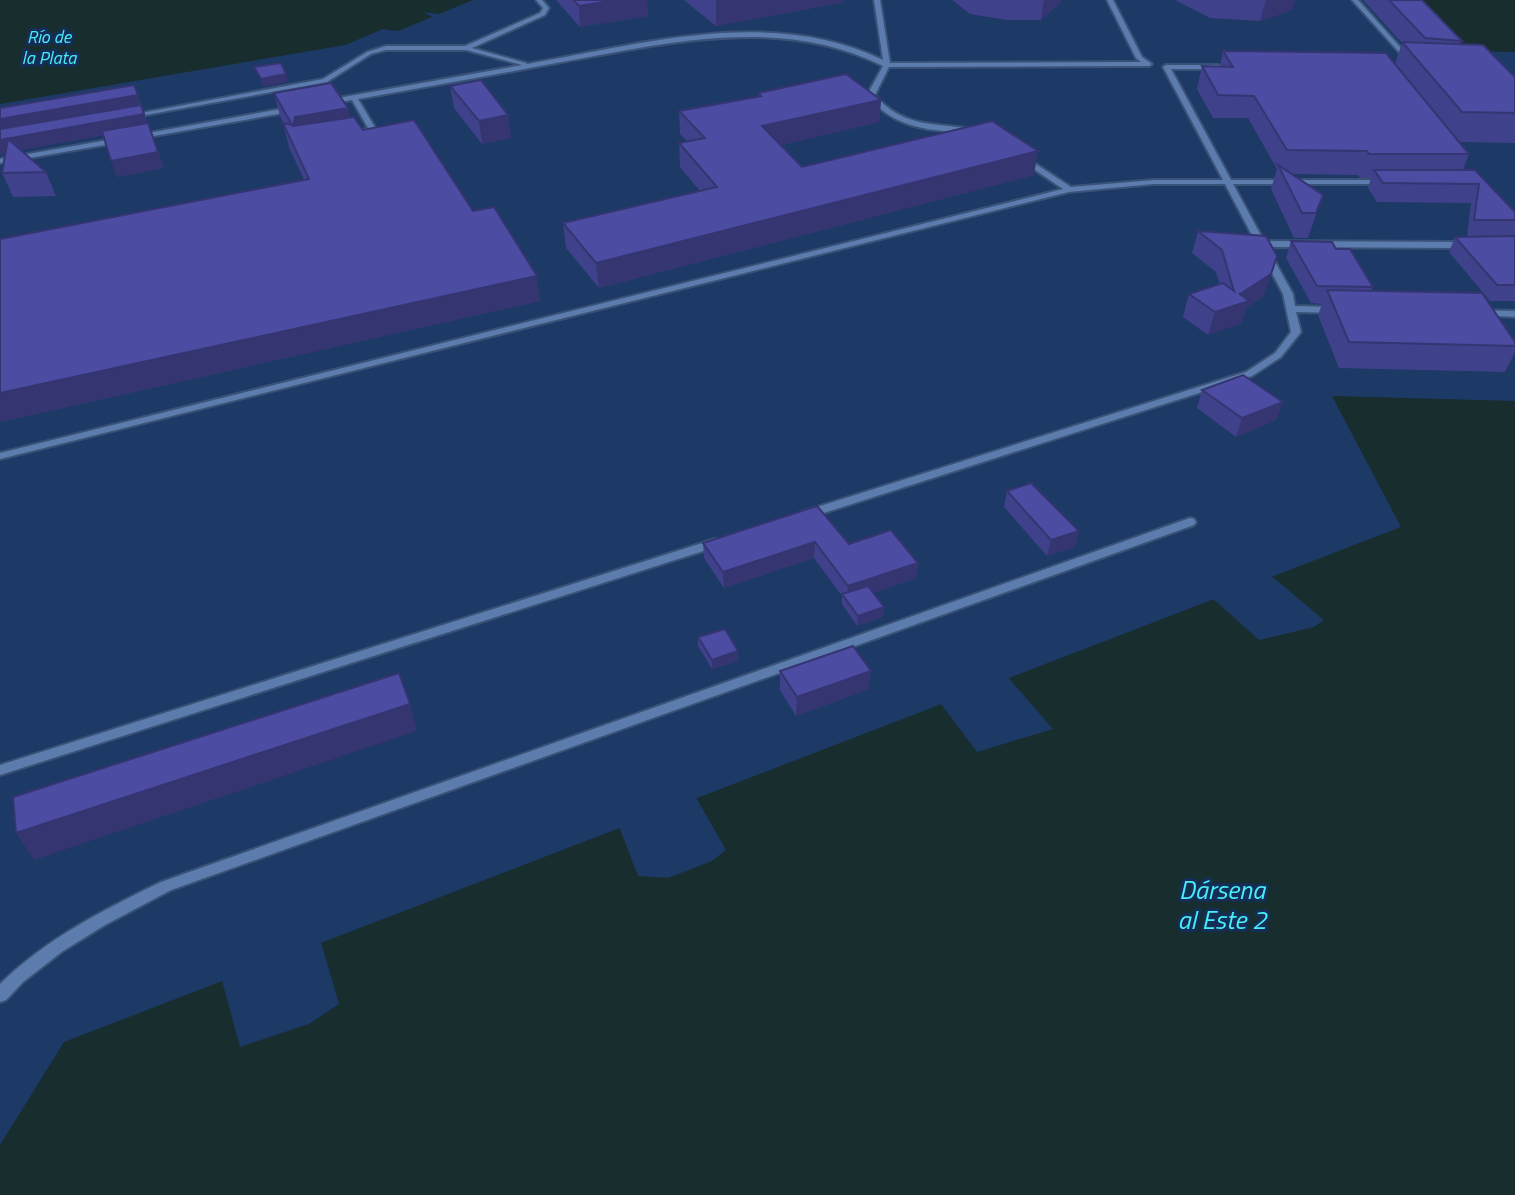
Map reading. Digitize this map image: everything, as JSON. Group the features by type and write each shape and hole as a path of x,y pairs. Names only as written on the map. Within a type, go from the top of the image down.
{"lane":[{"path":"466,48 543,14 546,8 539,0"},
{"path":"877,0 887,65 871,95 881,110 894,119 914,125 976,132"},
{"path":"1110,0 1139,58 1149,64"},
{"path":"1355,0 1414,65 1390,65"},
{"path":"323,103 680,39 739,33 800,37 861,50 887,65 1149,64 1227,67"},
{"path":"126,116 325,81 369,53 386,48 466,48 530,66"},
{"path":"792,519 1249,374 1278,355 1296,332 1294,309 1166,67"},
{"path":"349,137 372,129 354,98"},
{"path":"0,161 308,106"},
{"path":"1008,148 1069,190"},
{"path":"0,456 1069,190 1111,184 1398,182"},
{"path":"1261,244 1483,245"},
{"path":"1294,309 1342,310"},
{"path":"1468,313 1515,314"},
{"path":"0,995 40,958 90,925 166,886 1190,522"},
{"path":"0,770 731,538"}],"water":[{"name":"Río de la Plata","path":"0,0 473,0 439,14 423,12 432,17 398,31 383,29 345,45 0,104"},
{"path":"1418,0 1515,0 1515,52 1465,51"},
{"name":"Dársena al Este 2","path":"1332,396 1515,401 1515,1195 0,1195 0,1145 64,1042 1401,527"}],"pier":[{"path":"1268,573 1324,620 1314,627 1259,640 1210,596"},
{"path":"1005,674 1053,729 977,752 938,700"},
{"path":"694,794 726,850 712,861 668,878 638,876 618,824"},
{"path":"320,939 339,1004 309,1024 240,1047 221,977"}],"building":[{"path":"573,0 616,0 579,6"},
{"path":"1389,0 1422,0 1462,41 1425,38"},
{"path":"1402,42 1483,45 1515,77 1515,113 1462,112"},
{"path":"1223,51 1386,53 1469,154 1287,150 1254,96 1218,95 1202,66 1233,67"},
{"path":"281,63 286,74 261,79 254,67"},
{"path":"846,74 881,100 762,126 802,167 992,121 1038,151 596,263 563,223 717,187 679,143 705,138 679,111 761,96 758,93"},
{"path":"481,80 508,115 479,121 450,86"},
{"path":"331,83 348,108 295,117 293,126 354,117 363,130 414,120 473,211 494,207 537,276 0,393 0,239 309,179 283,123 292,125 274,93"},
{"path":"134,85 138,95 0,119 0,108"},
{"path":"141,105 144,114 0,140 0,129"},
{"path":"148,123 158,152 111,161 102,131"},
{"path":"8,139 46,172 2,173"},
{"path":"1278,165 1323,195 1316,213 1302,213"},
{"path":"1374,170 1475,170 1515,212 1515,220 1474,220 1479,184 1383,183"},
{"path":"1198,231 1266,236 1277,256 1271,274 1240,294 1249,301 1215,312 1189,294 1223,283 1234,291 1222,250"},
{"path":"1515,236 1515,285 1497,285 1455,237"},
{"path":"1291,241 1332,242 1336,249 1350,249 1373,287 1317,286"},
{"path":"1327,290 1482,293 1515,346 1349,342"},
{"path":"1243,375 1283,402 1242,418 1202,390"},
{"path":"1031,483 1079,531 1051,540 1007,491"},
{"path":"817,506 849,544 891,530 918,563 848,586 815,542 723,572 703,543"},
{"path":"868,586 884,607 858,616 842,594"},
{"path":"725,629 738,651 712,660 698,637"},
{"path":"853,646 871,671 797,697 780,671"},
{"path":"399,673 410,704 16,833 13,797"}]}
